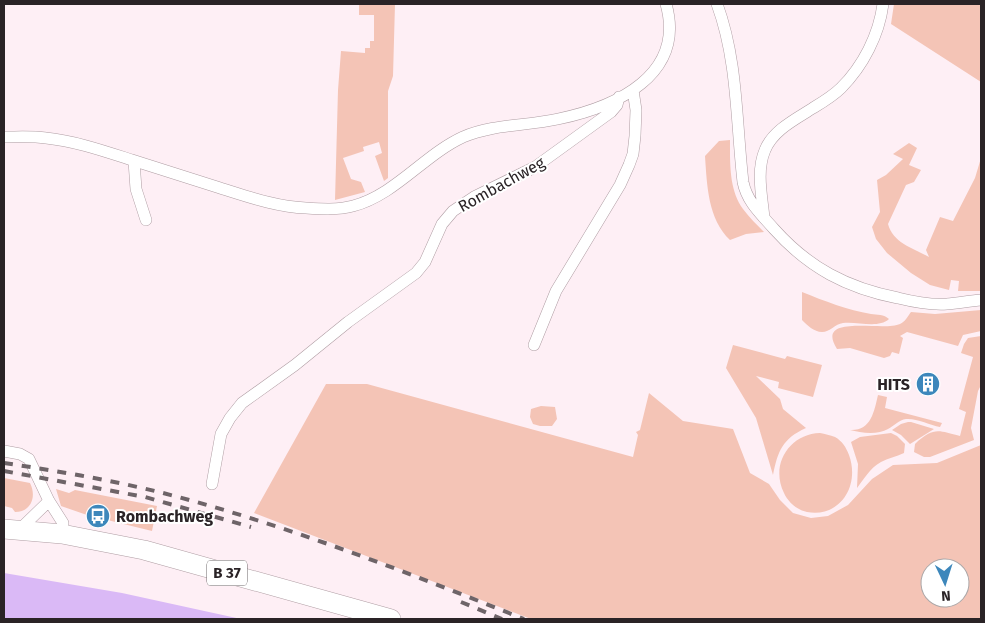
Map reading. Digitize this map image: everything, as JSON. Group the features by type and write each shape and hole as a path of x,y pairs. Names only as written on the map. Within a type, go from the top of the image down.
{"main road":[{"name":"B 37","path":"11,530 62,534 144,550 392,619"}],"street":[{"name":"Rombachweg","path":"212,484 222,434 230,418 242,403 416,273 425,262 442,224 453,211 474,197 535,166 611,112 617,105 619,97 633,90 652,76 665,56 669,42 670,24 666,4"},
{"path":"717,4 724,24 735,82 743,182 748,198 764,218 783,239 809,262 831,276 864,290 925,303 947,304 981,300"},
{"path":"764,218 760,179 761,164 766,147 778,131 832,96 847,81 856,70 873,39 883,4"},
{"path":"534,345 556,291 620,186 629,165 636,136 636,110 633,90"},
{"path":"4,137 48,138 94,148 288,207 341,208 359,204 384,192 435,154 463,138 490,129 573,116 587,112 619,97"},
{"path":"134,161 136,188 146,220"},
{"path":"4,451 20,454 29,460 49,502 63,524 62,534"},
{"path":"11,530 49,502"}],"shaded area":[{"path":"359,4 395,4 393,76 388,91 388,178 384,181 375,156 382,153 379,142 363,147 364,151 343,158 351,179 361,182 365,192 335,200 341,51 365,53 365,48 370,48 370,41 374,41 374,15 359,15"},
{"path":"894,4 981,4 981,82 891,24"},
{"path":"730,140 731,176 738,202 764,232 746,234 730,240 723,232 713,212 708,190 705,156 719,141"},
{"path":"909,143 917,148 909,165 921,170 914,182 906,185 888,224 894,236 910,248 929,257 926,250 940,217 953,221 975,178 981,158 981,291 958,291 959,281 951,280 949,290 930,285 911,273 887,253 876,239 872,227 880,212 877,180 886,175 903,159 893,154"},
{"path":"802,292 845,308 883,315 889,319 879,324 843,323 825,332 816,331 802,320"},
{"path":"981,310 981,331 963,335 958,346 907,332 900,336 903,338 899,354 892,352 890,356 884,358 850,348 837,349 832,338 835,331 842,327 891,326 900,324 911,312 935,314"},
{"path":"981,336 981,385 978,391 971,428 974,440 930,457 924,457 914,452 915,444 932,432 937,431 960,436 966,412 959,409 973,357 961,353 968,338"},
{"path":"733,345 785,359 787,356 822,365 813,397 778,388 779,382 756,376 780,399 783,409 806,428 786,441 779,452 773,475 756,418 726,368"},
{"path":"326,384 367,384 633,457 638,435 636,432 640,430 649,393 683,421 733,429 750,473 769,484 780,500 793,513 811,518 828,516 848,505 872,479 893,465 937,463 981,445 981,619 531,619 254,513"},
{"path":"878,395 887,397 885,408 942,423 940,427 906,419 884,431 874,433 850,430 867,424 873,414"},
{"path":"541,406 555,407 557,419 552,426 533,424 530,417 531,409"},
{"path":"908,422 934,429 910,444 901,435 892,430"},
{"path":"820,433 835,437 844,444 852,466 852,477 850,488 838,505 819,513 807,512 793,505 788,499 780,482 779,472 785,453 791,445 799,439"},
{"path":"891,433 905,444 904,453 877,464 857,488 858,464 851,442 860,437"},
{"path":"4,478 30,483 33,498 29,507 15,512 12,508 4,506"},
{"path":"56,489 69,493 75,490 157,506 152,531 87,515 61,506"},
{"path":"4,573 122,593 241,619 4,619"}],"railway":[{"path":"4,463 124,484 209,506 346,550 524,619"},
{"path":"4,471 145,497 251,527"},
{"path":"461,602 502,619"}],"place":[{"name":"HITS","path":"928,384"},
{"name":"Rombachweg","path":"98,516"}]}
